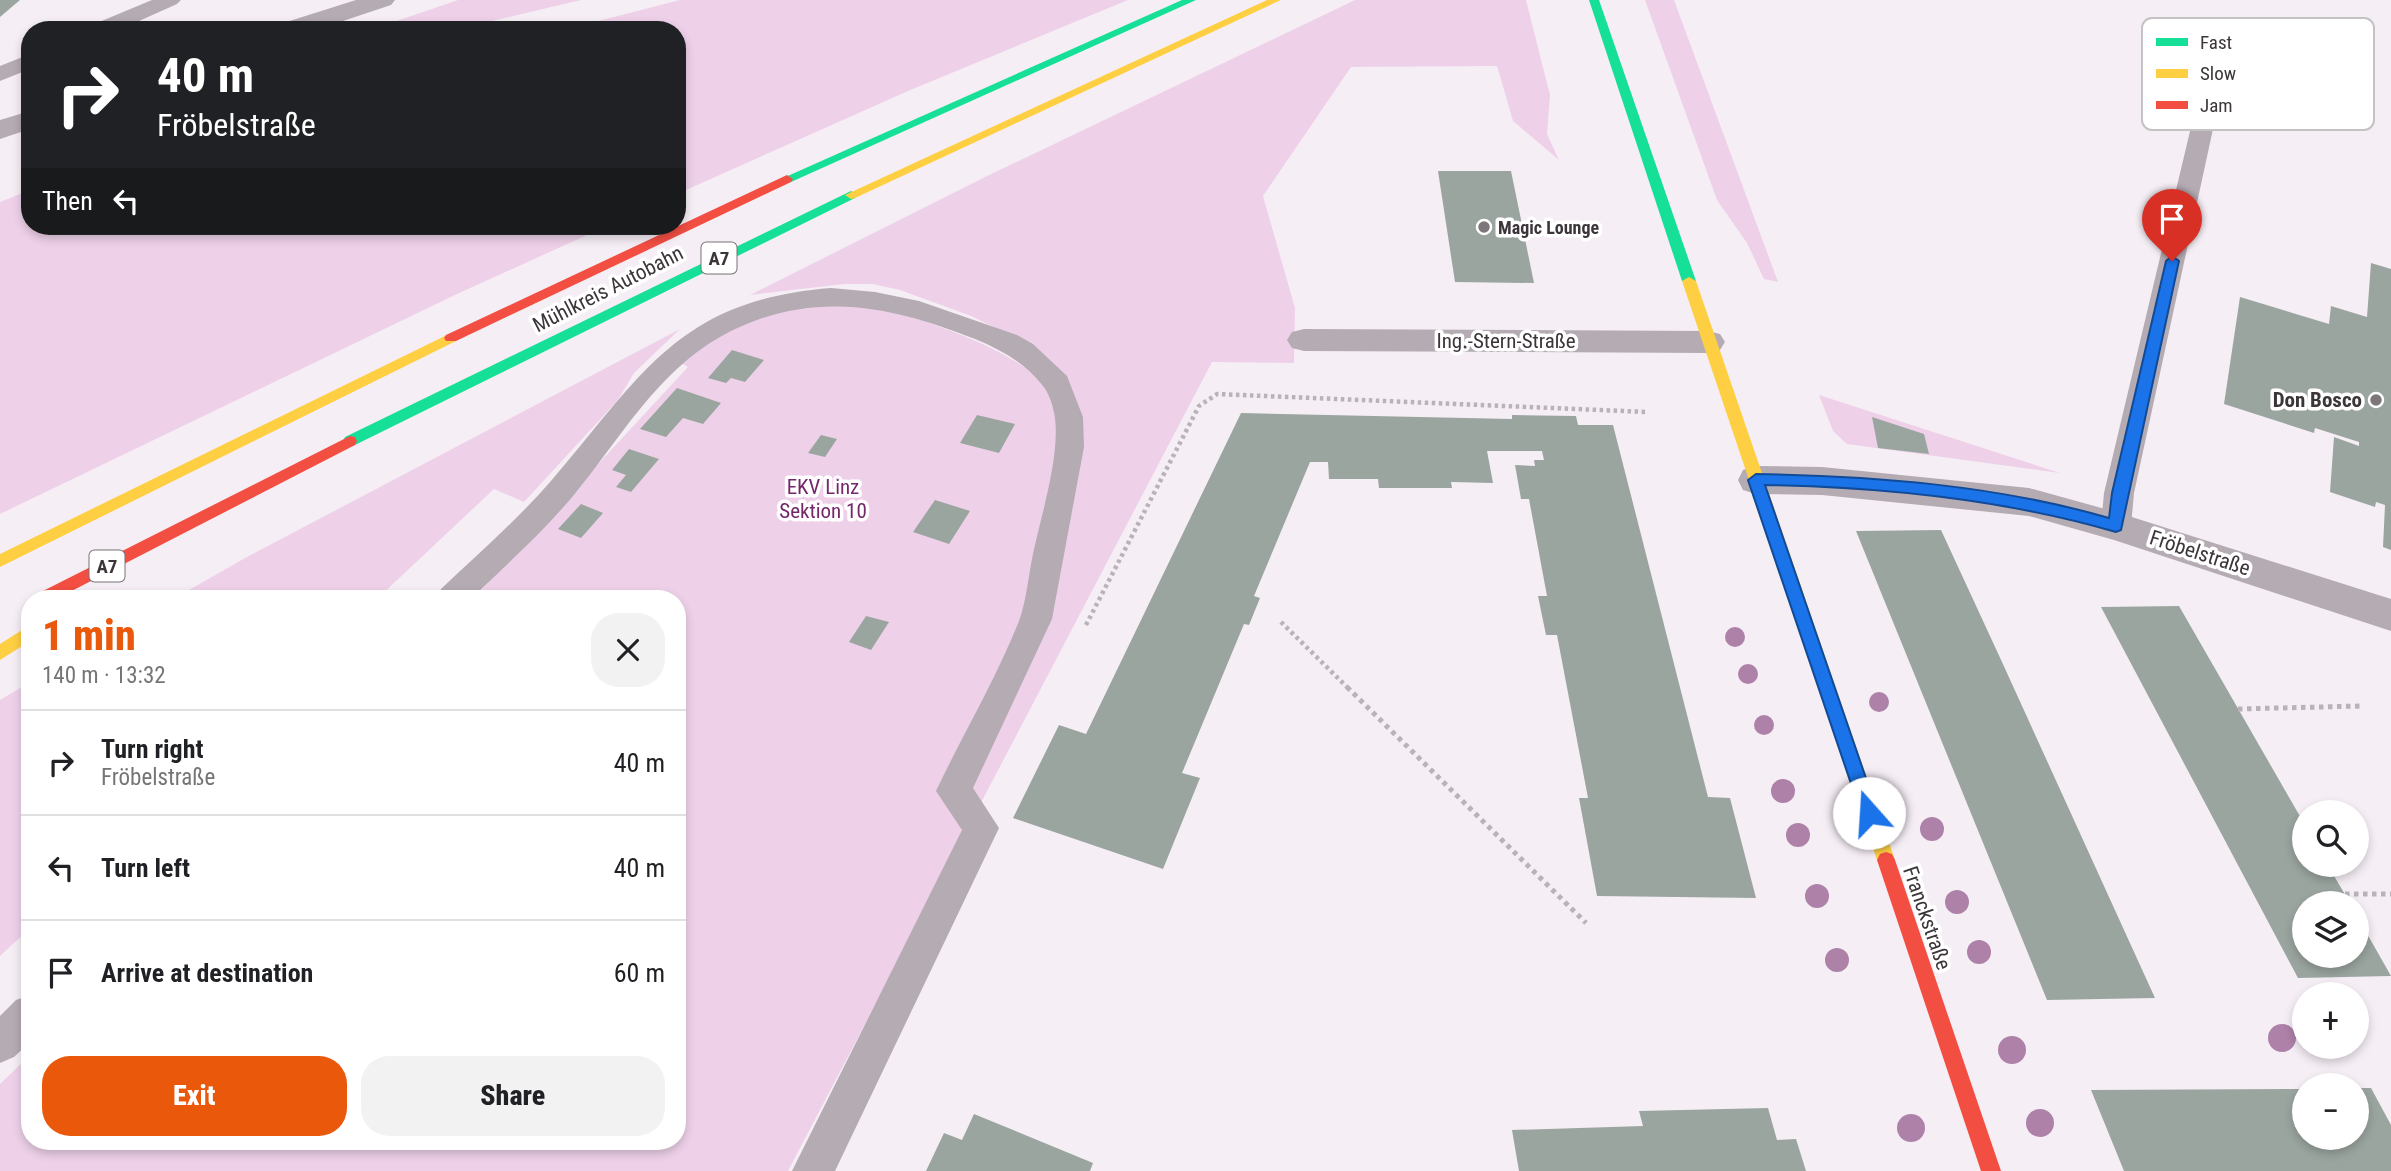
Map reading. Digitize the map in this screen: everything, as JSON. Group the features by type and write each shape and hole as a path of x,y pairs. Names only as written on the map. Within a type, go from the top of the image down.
{"main road":[{"name":"Mühlkreis Autobahn","path":"686,227 981,91 1191,0"},
{"name":"Mühlkreis Autobahn","path":"60,590 761,237 995,126 1276,0"},
{"name":"Franckstraße","path":"1594,0 1991,1171"},
{"name":"Mühlkreis Autobahn","path":"0,561 532,298 669,235"},
{"path":"89,590 170,533"},
{"path":"0,653 21,638"}],"street":[{"path":"317,21 382,0"},
{"path":"0,130 21,122"},
{"name":"Ing.-Stern-Straße","path":"1304,340 1708,342"},
{"name":"Fröbelstraße","path":"1756,480 1822,481 2002,499 2055,508 2391,615"}],"lane":[{"path":"121,21 170,0"},
{"path":"0,74 21,65"},
{"path":"2116,526 2119,493 2202,130"},
{"path":"460,590 546,506 666,365 714,329 767,305 823,295 851,296 903,306 1007,342 1036,362 1056,383 1069,417 1069,447 1036,619 954,790 982,828 813,1171"},
{"path":"0,1043 21,1023"}],"path":[{"path":"1081,635 1199,406 1206,398 1229,393 1648,412"},
{"path":"1281,622 1586,923"},
{"path":"2238,709 2361,706"},
{"path":"2369,894 2391,894"}],"green space":[{"path":"458,0 581,0 492,21 396,21"},
{"path":"680,0 1128,0 908,91 686,190 686,21 598,21"},
{"name":"EKV Linz Sektion 10","path":"1355,0 1526,0 1550,95 1547,134 1559,160 1513,121 1497,66 1351,67 1263,196 1295,308 1294,363 1212,362 788,1171 0,1171 0,1084 21,1064 21,1150 686,1150 686,590 481,590 688,367 681,363 724,332 761,316 799,307 843,304 890,311 919,320 981,343 1029,371 1043,385 1058,420 1074,394 1010,335 971,316 900,290 872,284 844,284 750,295 987,176"},
{"path":"1645,0 1674,0 1778,282 1764,279 1747,243 1717,200"},
{"path":"21,194 21,235 587,235 457,294 0,514 0,202"},
{"path":"680,329 634,373 618,400 524,502 494,489 387,590 189,590"},
{"path":"1819,395 2060,473 1847,444 1833,431"},
{"path":"21,687 21,936 0,956 0,700"}],"building":[{"path":"0,0 20,0 0,17"},
{"name":"Magic Lounge","path":"1438,171 1511,171 1534,283 1455,282"},
{"path":"2371,263 2391,269 2391,550 2383,547 2385,505 2376,502 2375,507 2330,492 2334,437 2359,446 2359,442 2315,428 2314,433 2224,404 2240,297 2329,324 2331,306 2367,317"},
{"path":"732,350 764,360 745,382 731,378 726,383 708,378"},
{"path":"677,388 721,403 703,424 683,418 666,437 640,429"},
{"path":"1241,413 1512,419 1512,415 1576,416 1578,425 1613,425 1708,797 1730,798 1756,898 1597,896 1579,798 1588,798 1557,635 1546,635 1538,596 1547,596 1529,499 1521,499 1515,465 1535,466 1534,460 1544,460 1542,451 1487,451 1493,483 1451,482 1452,488 1379,488 1378,479 1329,479 1328,462 1310,462 1254,596 1260,598 1249,625 1244,624 1182,773 1200,778 1163,869 1013,818 1059,725 1086,734"},
{"path":"977,415 1015,424 999,453 960,443"},
{"path":"1872,417 1924,434 1929,454 1878,448"},
{"path":"821,435 837,439 825,457 808,453"},
{"path":"629,449 659,459 631,492 616,487 626,475 612,470"},
{"path":"935,500 970,511 949,544 913,532"},
{"path":"581,504 603,513 581,538 558,529"},
{"path":"1941,530 2155,998 2047,1000 1856,531"},
{"path":"2179,606 2292,802 2292,877 2335,877 2343,891 2292,891 2292,967 2101,607"},
{"path":"866,616 889,622 871,650 849,642"},
{"path":"2369,937 2391,976 2298,978 2293,968 2369,968"},
{"path":"2371,1088 2391,1125 2391,1171 2124,1171 2091,1090 2292,1089 2292,1150 2369,1150"},
{"path":"1768,1108 1777,1140 1796,1139 1806,1171 1519,1171 1512,1130 1643,1126 1639,1111"},
{"path":"974,1114 1093,1163 1090,1171 926,1171 944,1133 962,1140"}],"traffic: fast":[{"path":"787,179 1191,0"},
{"path":"1594,0 1689,281"},
{"path":"350,441 851,195"}],"traffic: slow":[{"path":"851,195 1276,0"},
{"path":"1689,281 1886,860"},
{"path":"0,561 451,338"},
{"path":"0,653 21,638"}],"traffic: jam":[{"path":"686,227 787,179"},
{"path":"451,338 669,235"},
{"path":"61,590 350,441"},
{"path":"1886,860 1991,1171"}],"place":[{"name":"Magic Lounge","path":"1484,227"},
{"name":"Don Bosco","path":"2376,400"}],"route":[{"path":"1869,813 1756,480 1822,481 2029,502 2116,526 2119,493 2172,261"}]}
